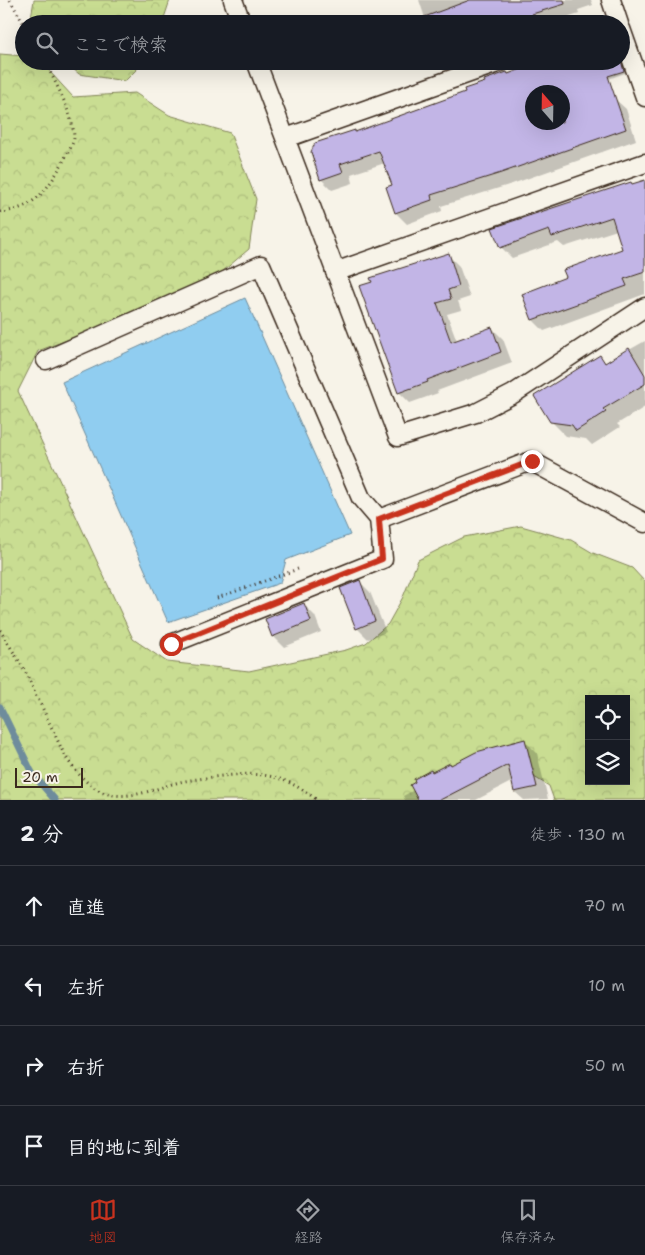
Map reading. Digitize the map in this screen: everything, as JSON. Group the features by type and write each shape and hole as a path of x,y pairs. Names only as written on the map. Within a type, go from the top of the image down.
{"street":[{"path":"611,0 615,15"},
{"path":"236,1 240,15"},
{"path":"630,58 645,97"},
{"path":"260,70 398,437 476,413 513,394 645,307"},
{"path":"286,138 478,70"},
{"path":"336,272 645,163"},
{"path":"46,360 261,265 361,498 379,519 382,559 171,644"},
{"path":"379,519 532,461 645,523"}],"path":[{"path":"10,0 19,15"},
{"path":"0,212 10,211 34,201 52,181 74,138 70,117 49,70"},
{"path":"0,630 26,672 71,766 97,789 106,793 127,796 152,791 186,780 245,774 266,774 288,781 317,800"}],"green space":[{"path":"34,0 170,0 165,15 32,15"},
{"path":"0,54 15,55 15,70 48,70 73,97 135,93 169,115 230,133 256,199 249,249 203,288 38,351 18,391 133,639 167,662 249,671 346,650 366,643 388,624 403,597 418,560 464,537 521,526 571,540 593,553 632,568 645,582 645,800 554,800 549,786 499,756 445,773 417,800 0,800"},
{"path":"74,70 136,70 125,81 79,74"}],"water":[{"path":"245,298 350,535 286,560 280,583 168,622 62,382"}],"building":[{"path":"470,0 564,0 565,4 532,15 430,15"},
{"path":"519,70 624,70 608,76 626,129 501,173 431,195 432,200 395,213 386,187 392,185 379,151 340,164 343,172 320,180 311,152 315,143 355,130 355,132 465,92 464,89 485,82 484,80"},
{"path":"645,180 645,272 624,279 627,286 532,320 522,294 566,277 563,270 622,249 612,217 552,237 549,230 500,248 492,228 631,182 632,184"},
{"path":"449,253 459,286 448,290 451,299 437,303 451,342 492,327 501,352 398,393 359,286 372,282 370,278"},
{"path":"629,348 645,375 645,384 603,409 606,412 576,431 572,425 550,422 534,396 600,355 605,363"},
{"path":"360,580 375,621 356,629 340,588"},
{"path":"304,603 311,621 272,637 265,619"},
{"path":"525,739 537,787 514,792 508,765 440,800 418,800 410,785 415,782 414,779 431,770 432,772 450,763 451,765 476,752"}],"waterway":[{"path":"0,707 32,773 55,800"}],"route":[{"path":"171,644 382,559 379,519 532,461"}]}
